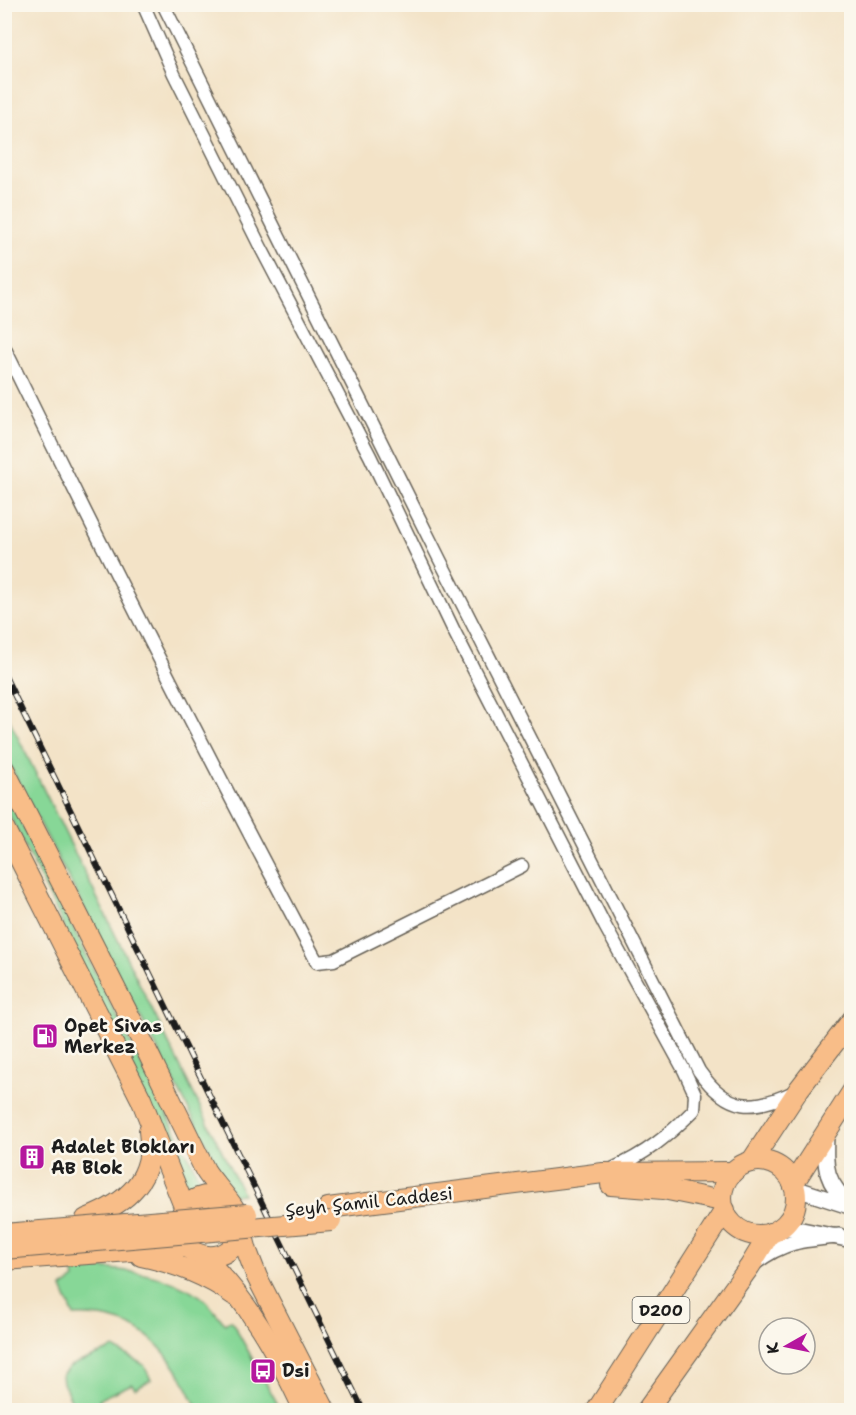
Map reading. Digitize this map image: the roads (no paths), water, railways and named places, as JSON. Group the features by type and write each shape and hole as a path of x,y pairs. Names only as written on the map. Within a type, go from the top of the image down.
{"main road":[{"path":"4,769 133,1022 205,1170 238,1215 247,1251 257,1277 325,1410"},
{"path":"4,828 141,1099 183,1211 180,1231 195,1251 216,1269 263,1331 304,1410"},
{"path":"751,1162 799,1089 852,1020"},
{"path":"794,1186 852,1092"},
{"path":"86,1220 109,1210 128,1196 147,1167 151,1140 141,1099"},
{"path":"762,1161 775,1165 785,1172 794,1186 796,1201 794,1210 787,1222 775,1230 754,1234 742,1230 731,1222 724,1206 725,1183 740,1166 751,1162 762,1161"},
{"name":"Şeyh Şamil Caddesi","path":"4,1234 330,1214 603,1173 733,1172"},
{"name":"Şeyh Şamil Caddesi","path":"4,1249 602,1184 663,1189 724,1206"},
{"path":"4,1227 183,1211 193,1200 205,1196 223,1198 232,1206"},
{"name":"D200","path":"597,1410 724,1206"},
{"path":"4,1260 114,1252 195,1251 218,1256 231,1248 237,1240 240,1225"},
{"name":"D200","path":"646,1410 775,1230"},
{"path":"114,1252 179,1266 211,1280 240,1299"}],"street":[{"path":"143,4 174,74 260,246 370,456 455,633 605,926 695,1094 694,1110 659,1143 635,1159 603,1173"},
{"path":"163,4 440,560 699,1071 720,1096 737,1104 776,1101 799,1089"},
{"path":"4,347 87,517 317,962 334,960 522,866"},
{"path":"674,1051 686,1044"},
{"path":"826,1133 826,1164 831,1183 835,1192 852,1207"},
{"path":"794,1186 852,1207"},
{"path":"775,1230 792,1228 845,1238"},
{"path":"750,1266 766,1253 793,1241 845,1238"}],"railway":[{"path":"4,674 363,1410"}],"place":[{"name":"Opet Sivas Merkez","path":"45,1036"},
{"name":"Adalet Blokları AB Blok","path":"32,1157"},
{"name":"Dsi","path":"263,1371"}]}
